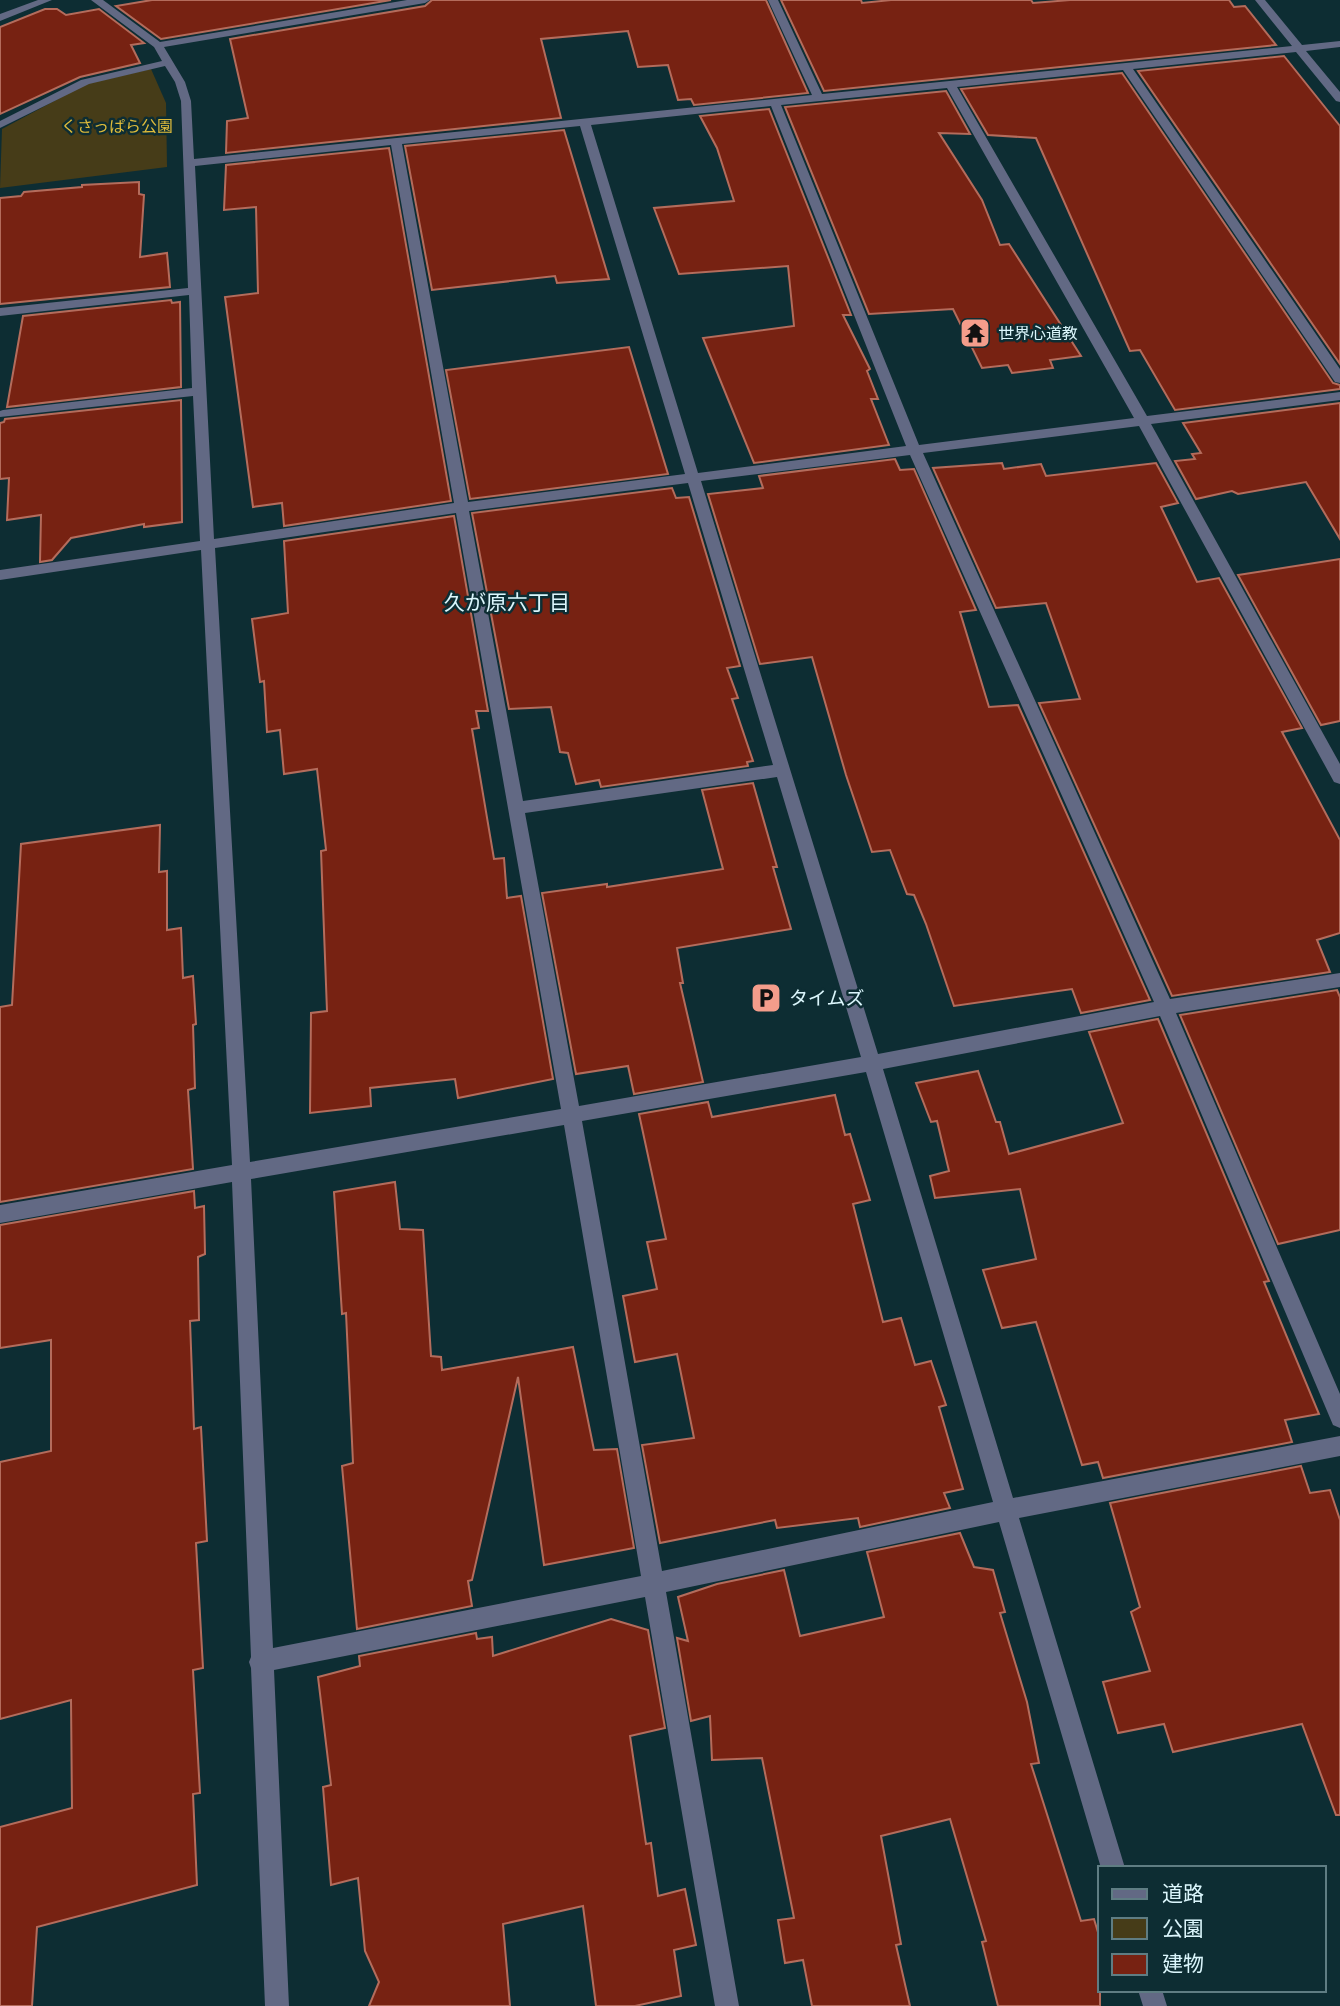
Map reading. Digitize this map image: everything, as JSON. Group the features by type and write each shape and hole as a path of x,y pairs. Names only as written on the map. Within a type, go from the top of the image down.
{"street":[{"path":"0,18 47,0"},
{"path":"101,0 158,45 170,62 186,101 241,1173 260,1662 277,2006"},
{"path":"158,45 425,0"},
{"path":"773,0 819,99"},
{"path":"1260,0 1340,99"},
{"path":"189,163 1340,44"},
{"path":"0,125 85,82 170,62"},
{"path":"1125,65 1340,379"},
{"path":"951,86 1143,421 1340,778"},
{"path":"775,103 915,451 1165,1007 1340,1418"},
{"path":"584,121 691,479 872,1063 1112,1866"},
{"path":"396,142 571,1115 727,2006"},
{"path":"0,312 194,291"},
{"path":"3,414 199,391"},
{"path":"0,575 462,508 1340,396"},
{"path":"1321,743 1340,740"},
{"path":"516,808 782,770"},
{"path":"0,1214 872,1063 1165,1007 1340,980"},
{"path":"260,1662 654,1584 1006,1510 1340,1446"}],"green space":[{"name":"くさっぱら公園","path":"151,69 166,103 167,167 0,188 2,129 86,84"}],"building":[{"path":"152,0 391,0 161,39 116,6"},
{"path":"432,0 766,0 808,93 694,105 691,99 678,100 668,65 638,67 628,31 541,39 561,118 226,153 227,121 248,118 230,39 425,6"},
{"path":"781,0 861,0 862,3 891,0 1031,0 1033,3 1070,0 1229,0 1234,7 1245,6 1276,45 824,91"},
{"path":"45,9 57,9 66,15 99,9 144,43 131,45 140,63 80,77 0,114 0,27"},
{"path":"1284,56 1340,126 1340,364 1138,71"},
{"path":"1122,73 1333,383 1340,385 1340,389 1175,410 1140,350 1130,351 1036,138 988,135 961,89"},
{"path":"946,91 970,134 939,133 982,200 1000,245 1009,244 1081,356 1050,360 1053,368 1012,373 1008,365 982,368 953,309 869,314 785,107"},
{"path":"769,109 851,315 843,315 870,369 867,371 878,399 871,399 889,445 754,463 703,338 794,326 788,266 679,274 654,208 734,201 717,148 700,116"},
{"path":"564,130 609,279 557,283 555,276 432,290 405,146"},
{"path":"389,148 451,501 284,526 282,503 253,507 225,297 258,293 256,207 224,210 226,165"},
{"path":"139,182 139,194 144,195 140,257 167,253 170,287 0,304 0,198 21,196 24,192 82,185"},
{"path":"171,300 172,303 180,302 181,387 7,407 23,316"},
{"path":"629,347 668,474 470,499 446,370"},
{"path":"181,400 182,522 144,527 144,524 71,538 52,560 40,562 41,515 7,520 9,478 0,479 0,423 5,419"},
{"path":"1340,403 1340,539 1306,482 1238,494 1232,491 1196,499 1175,461 1195,459 1192,454 1201,453 1183,423"},
{"path":"895,459 900,470 914,469 976,610 960,612 989,707 1018,705 1150,1000 1081,1013 1072,989 954,1006 914,895 907,894 890,850 872,852 846,775 812,657 760,664 708,494 763,488 759,476"},
{"path":"1002,463 1004,469 1041,464 1046,476 1156,463 1178,503 1161,507 1197,582 1219,578 1302,728 1282,732 1340,840 1340,933 1317,940 1330,972 1172,996 1039,703 1080,699 1046,603 996,608 933,468"},
{"path":"672,488 676,498 689,497 740,666 727,668 738,698 732,699 753,761 747,762 748,766 601,787 599,780 576,784 568,753 560,752 551,707 509,709 472,513"},
{"path":"454,516 488,711 476,711 479,728 472,729 494,859 504,858 507,898 521,896 553,1079 458,1098 455,1079 370,1088 371,1106 310,1113 311,1013 327,1011 321,851 326,850 317,769 284,774 280,730 267,732 264,681 260,682 252,619 288,613 284,541"},
{"path":"1340,559 1340,721 1321,725 1238,575"},
{"path":"753,783 791,929 677,948 683,983 680,983 703,1082 634,1094 628,1066 576,1074 542,893 607,884 607,887 723,869 702,790"},
{"path":"160,825 159,872 167,871 167,930 181,928 183,978 193,976 196,1024 193,1025 195,1088 188,1090 193,1169 0,1202 0,1007 12,1005 21,844"},
{"path":"1337,990 1340,997 1340,1230 1278,1244 1180,1015"},
{"path":"1158,1019 1269,1281 1264,1282 1319,1414 1285,1420 1292,1442 1103,1478 1098,1462 1082,1465 1036,1322 1002,1328 983,1270 1036,1259 1020,1189 935,1198 930,1176 949,1171 937,1121 931,1122 916,1083 978,1071 996,1122 1000,1122 1009,1154 1123,1123 1089,1032"},
{"path":"835,1095 845,1135 850,1134 870,1200 853,1204 883,1322 901,1318 915,1365 931,1361 946,1405 939,1407 963,1489 944,1493 950,1508 860,1527 858,1518 777,1528 775,1520 660,1543 642,1445 694,1438 677,1354 635,1362 623,1296 657,1289 647,1242 666,1239 639,1114 708,1102 712,1117"},
{"path":"395,1182 400,1229 423,1230 431,1356 441,1357 442,1370 573,1347 594,1450 617,1449 634,1548 544,1565 518,1377 472,1580 468,1581 472,1606 357,1629 342,1466 353,1463 346,1313 342,1314 334,1192"},
{"path":"194,1191 195,1208 204,1206 205,1254 198,1257 199,1320 190,1321 194,1429 201,1427 207,1541 196,1543 203,1668 193,1670 200,1793 193,1794 197,1885 37,1927 32,2006 0,2006 0,1827 72,1808 71,1700 0,1719 0,1462 51,1451 51,1340 0,1348 0,1225"},
{"path":"1301,1466 1310,1493 1330,1490 1340,1520 1340,1815 1336,1815 1302,1724 1173,1752 1164,1724 1118,1733 1103,1682 1150,1671 1131,1612 1140,1607 1110,1503"},
{"path":"960,1533 974,1567 993,1570 1005,1612 1000,1613 1027,1702 1039,1763 1031,1764 1081,1921 1094,1919 1098,1932 1100,2006 998,2006 982,1942 986,1941 950,1819 881,1836 901,1944 896,1945 910,2006 812,2006 803,1960 785,1963 778,1920 794,1918 762,1758 712,1760 710,1716 691,1721 677,1638 688,1641 678,1597 717,1584 784,1570 800,1636 884,1617 867,1552"},
{"path":"611,1619 648,1630 665,1728 630,1736 646,1844 651,1843 658,1896 685,1889 696,1945 674,1950 681,1996 635,2006 596,2006 583,1906 503,1924 510,2006 369,2006 379,1982 365,1951 358,1878 331,1885 323,1787 331,1785 318,1677 360,1666 359,1656 476,1633 477,1639 492,1637 493,1656"}],"place":[{"name":"世界心道教","path":"975,333"},
{"name":"タイムズ","path":"766,998"}],"district":[{"name":"久が原六丁目","path":"507,603"}]}
